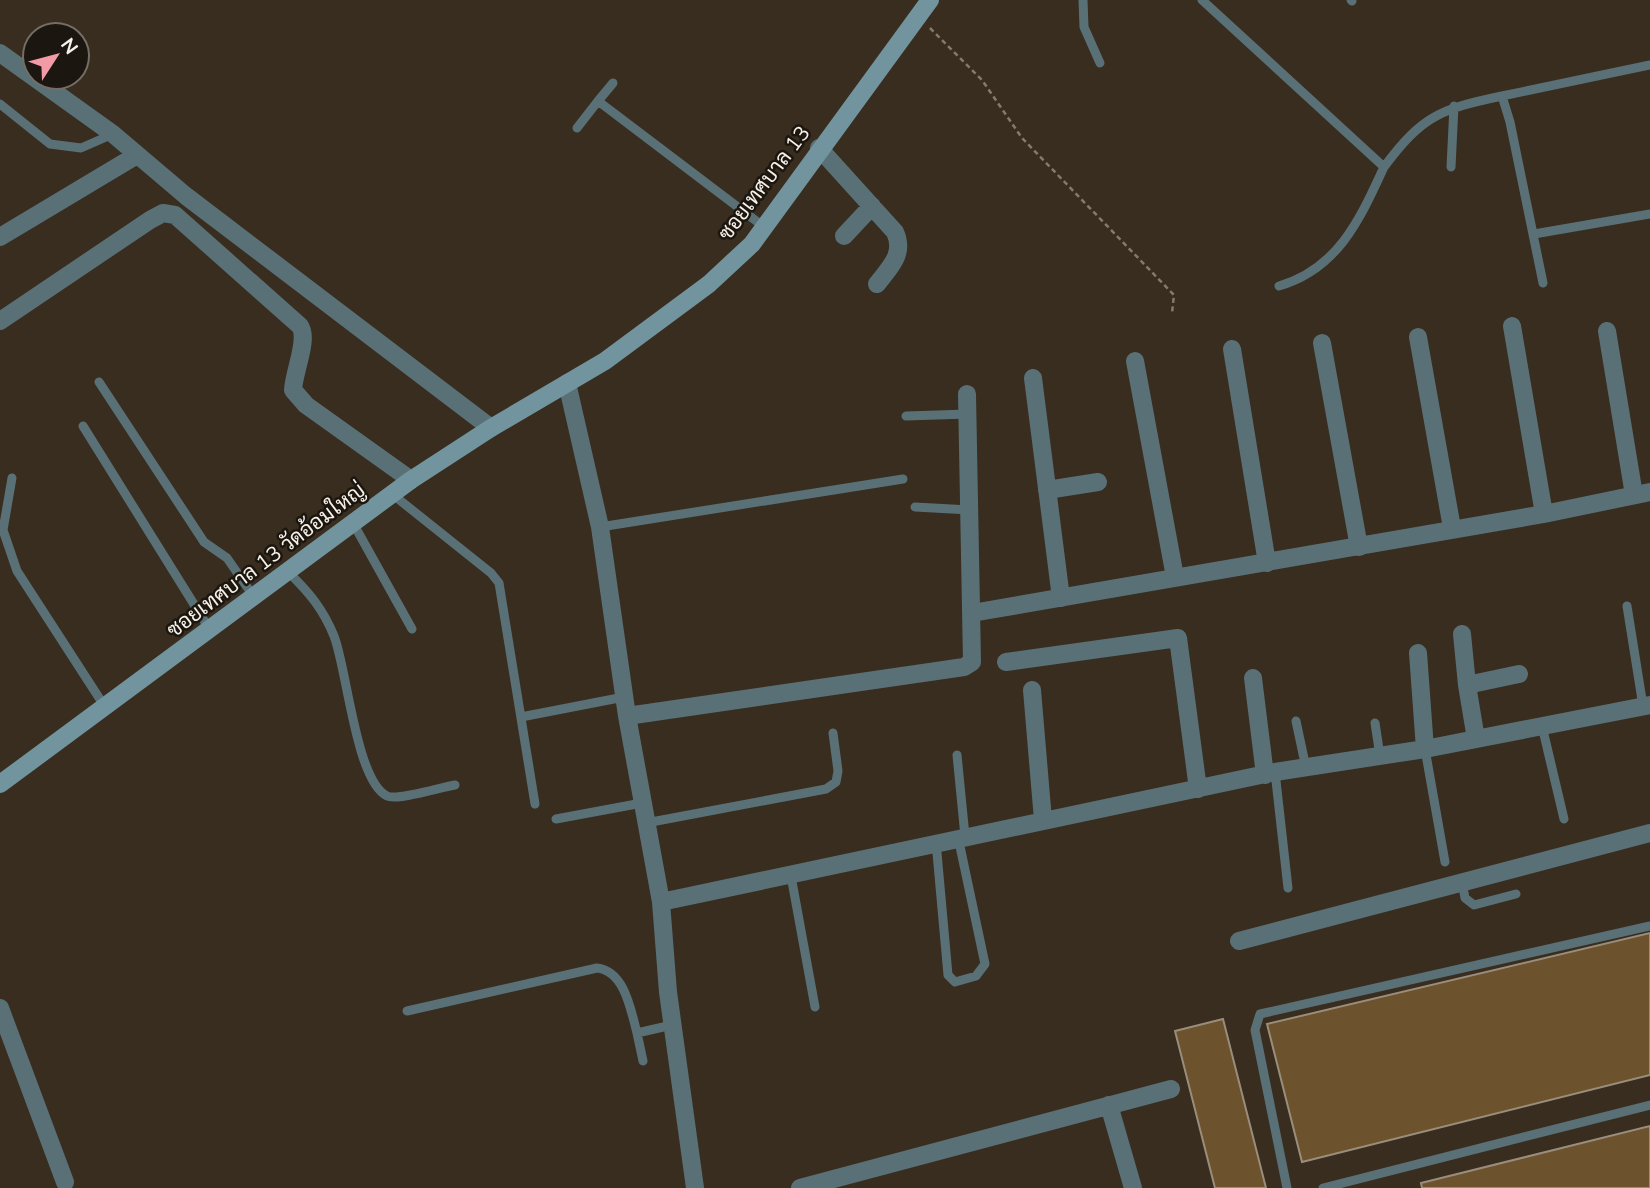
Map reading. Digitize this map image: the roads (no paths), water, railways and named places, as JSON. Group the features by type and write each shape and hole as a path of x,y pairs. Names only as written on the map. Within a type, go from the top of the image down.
{"street":[{"name":"ซอยเทศบาล 13","path":"568,383 615,354 709,284 752,244 819,148 930,0"},
{"path":"0,53 113,134 491,428"},
{"path":"819,148 895,232 900,243 898,256 877,284"},
{"path":"0,237 137,155"},
{"path":"844,236 872,206"},
{"path":"0,321 150,220 163,213 175,215 305,333 294,371 293,390 306,405 411,480"},
{"path":"1513,326 1544,514"},
{"path":"972,613 1359,547 1642,494 1607,331"},
{"path":"1418,337 1452,528"},
{"path":"1322,342 1359,547"},
{"path":"1232,349 1267,563"},
{"path":"1135,361 1175,578"},
{"path":"1033,378 1061,598"},
{"path":"568,383 600,527 627,716 660,902 673,1026 695,1188"},
{"name":"ซอยเทศบาล 13 วัดอ้อมใหญ่","path":"0,784 411,480 491,428 568,383"},
{"path":"627,716 964,667 972,662 967,394"},
{"path":"1047,490 1098,482"},
{"path":"1462,634 1466,685 1476,739"},
{"path":"1006,663 1178,638 1198,789"},
{"path":"1418,653 1425,749"},
{"path":"1466,685 1520,674"},
{"path":"1253,678 1270,774"},
{"path":"1032,690 1043,820"},
{"path":"660,902 1270,774 1425,749 1647,705"},
{"path":"1239,941 1462,880 1650,833"},
{"path":"0,1008 65,1182"},
{"path":"800,1188 1171,1088"},
{"path":"1108,1105 1133,1188"}],"lane":[{"path":"1083,0 1084,27 1100,63"},
{"path":"1202,0 1384,167"},
{"path":"1279,286 1307,276 1334,256 1346,241 1384,167 1411,132 1454,106 1650,65"},
{"path":"578,128 613,83"},
{"path":"1502,96 1543,283"},
{"path":"598,101 764,227"},
{"path":"0,104 50,144 81,148 113,134"},
{"path":"1451,167 1454,106"},
{"path":"1534,234 1650,214"},
{"path":"99,382 204,542 227,558 254,597"},
{"path":"905,416 968,414"},
{"path":"83,426 210,630"},
{"path":"12,478 3,530 17,571 106,707"},
{"path":"600,527 903,479"},
{"path":"392,494 491,573 499,583 535,804"},
{"path":"915,507 970,510"},
{"path":"353,523 412,629"},
{"path":"288,572 314,597 335,639 360,747 372,777 382,792 393,797 455,785"},
{"path":"1628,606 1647,705"},
{"path":"521,717 624,697"},
{"path":"1296,722 1306,770"},
{"path":"1375,723 1380,755"},
{"path":"1542,726 1564,819"},
{"path":"646,824 825,789 836,782 838,771 833,733"},
{"path":"1425,749 1445,862"},
{"path":"936,842 948,975 956,982 976,976 985,964 961,837 957,755"},
{"path":"1270,774 1288,888"},
{"path":"556,818 642,803"},
{"path":"791,876 815,1007"},
{"path":"1462,880 1465,898 1474,905 1516,894"},
{"path":"1287,1188 1255,1030 1260,1014 1650,926"},
{"path":"407,1011 597,968 608,972 625,991 643,1061"},
{"path":"637,1033 673,1026"},
{"path":"1323,1188 1650,1105"}]}
